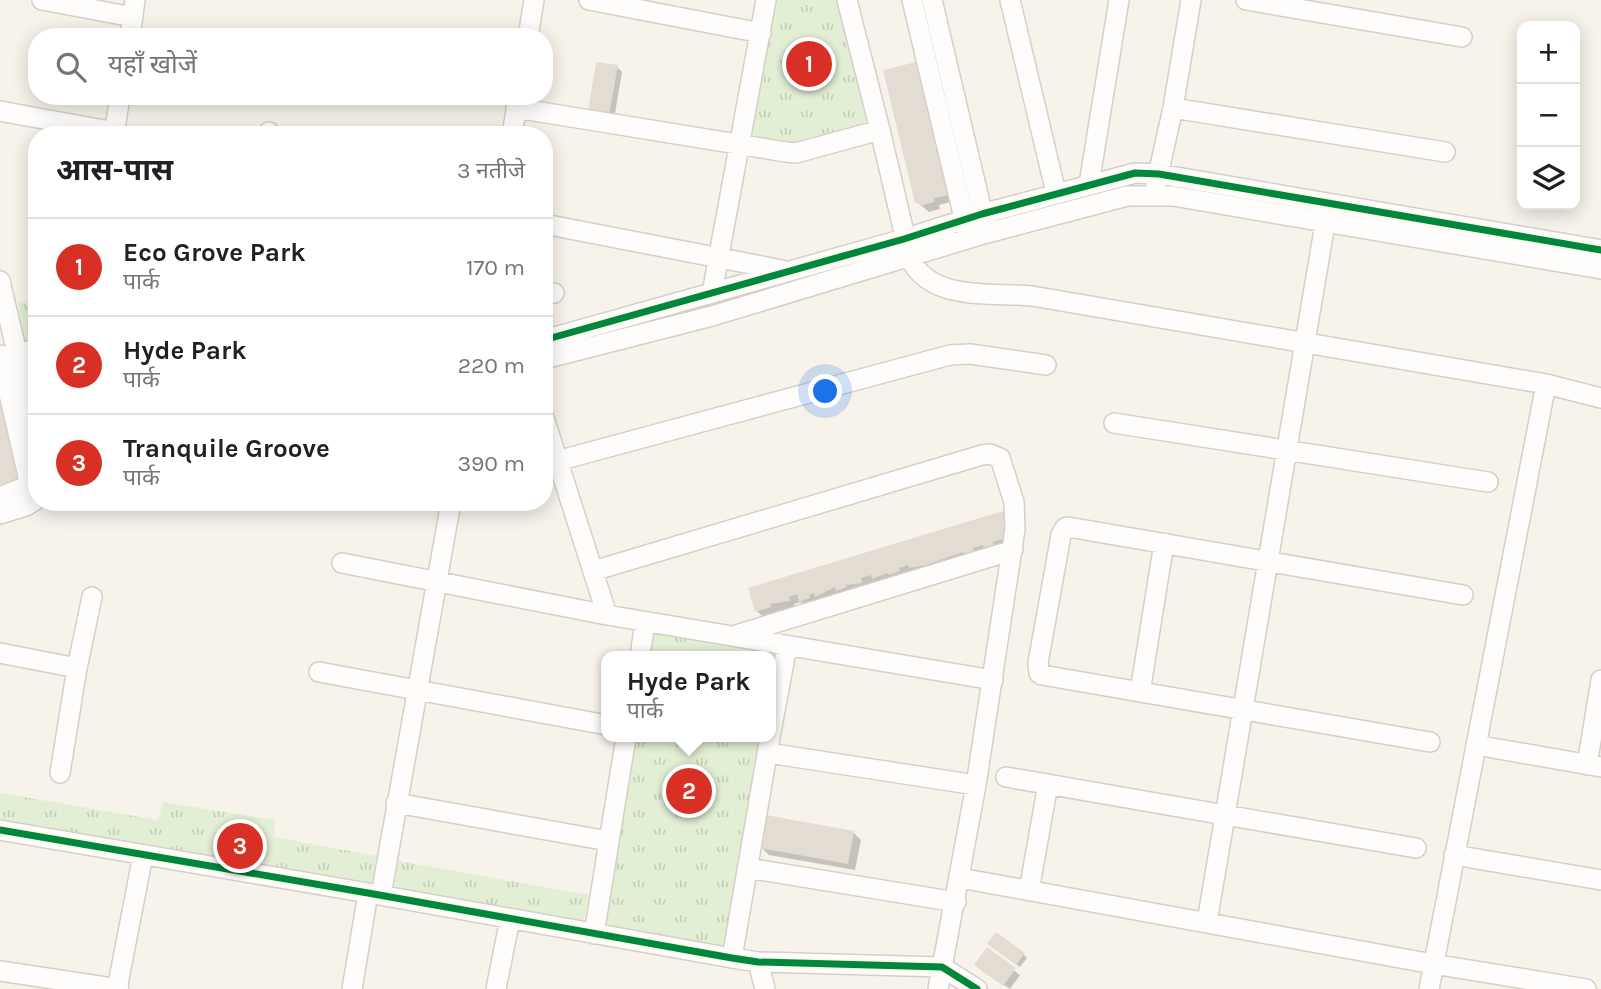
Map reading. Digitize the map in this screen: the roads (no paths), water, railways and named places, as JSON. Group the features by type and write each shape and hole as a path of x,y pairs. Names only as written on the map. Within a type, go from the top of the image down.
{"street":[{"path":"42,0 132,18"},
{"path":"529,28 534,0"},
{"path":"589,0 761,33"},
{"path":"712,293 766,0"},
{"path":"846,0 880,130 904,239 918,273 963,293 1032,296 1546,384 1601,398"},
{"path":"912,0 978,236"},
{"path":"932,0 973,217"},
{"path":"1010,0 1056,193"},
{"path":"1089,184 1119,0"},
{"path":"1153,195 1173,108 1192,0"},
{"path":"1246,0 1462,37"},
{"path":"116,126 119,105"},
{"path":"513,126 517,105"},
{"path":"533,105 796,153 880,130"},
{"path":"1173,108 1445,152"},
{"path":"0,111 75,126"},
{"path":"553,337 904,239 1126,173 1159,174 1327,214 1601,269"},
{"path":"553,357 712,316 978,236 1127,196 1173,196 1601,250"},
{"path":"1207,922 1327,214"},
{"path":"553,226 786,271"},
{"path":"0,281 14,354 28,405"},
{"path":"557,461 950,355 961,353 1046,366"},
{"path":"14,354 5,394 28,466"},
{"path":"1429,989 1546,384"},
{"path":"1114,423 1488,482"},
{"path":"553,448 607,615"},
{"path":"593,571 989,454 1000,458 1014,502 1016,521 1013,550 976,785 938,989"},
{"path":"553,485 565,486"},
{"path":"0,497 20,490 28,491"},
{"path":"0,514 26,506 28,502"},
{"path":"352,989 396,803 449,511"},
{"path":"1430,741 1047,677 1039,673 1038,663 1061,534 1065,528 1464,595"},
{"path":"1140,692 1164,543"},
{"path":"733,636 1013,550"},
{"path":"342,563 607,615 993,680"},
{"path":"60,773 92,597"},
{"path":"641,651 646,622"},
{"path":"776,707 787,646"},
{"path":"0,653 77,668"},
{"path":"319,672 601,724"},
{"path":"1476,744 1594,766 1601,680"},
{"path":"594,934 625,742"},
{"path":"732,958 770,742"},
{"path":"775,742 976,785"},
{"path":"1006,777 1416,848"},
{"path":"1029,891 1048,784"},
{"path":"396,803 608,841"},
{"path":"0,831 758,962 942,967 977,989"},
{"path":"0,971 118,989 143,855"},
{"path":"1454,855 1601,880"},
{"path":"747,868 956,902"},
{"path":"960,878 1586,989"},
{"path":"496,989 510,919"},
{"path":"758,962 765,989"}],"place":[{"name":"Eco Grove Park","path":"809,64"},
{"name":"Hyde Park","path":"689,791"},
{"name":"Tranquile Groove","path":"240,846"}]}
